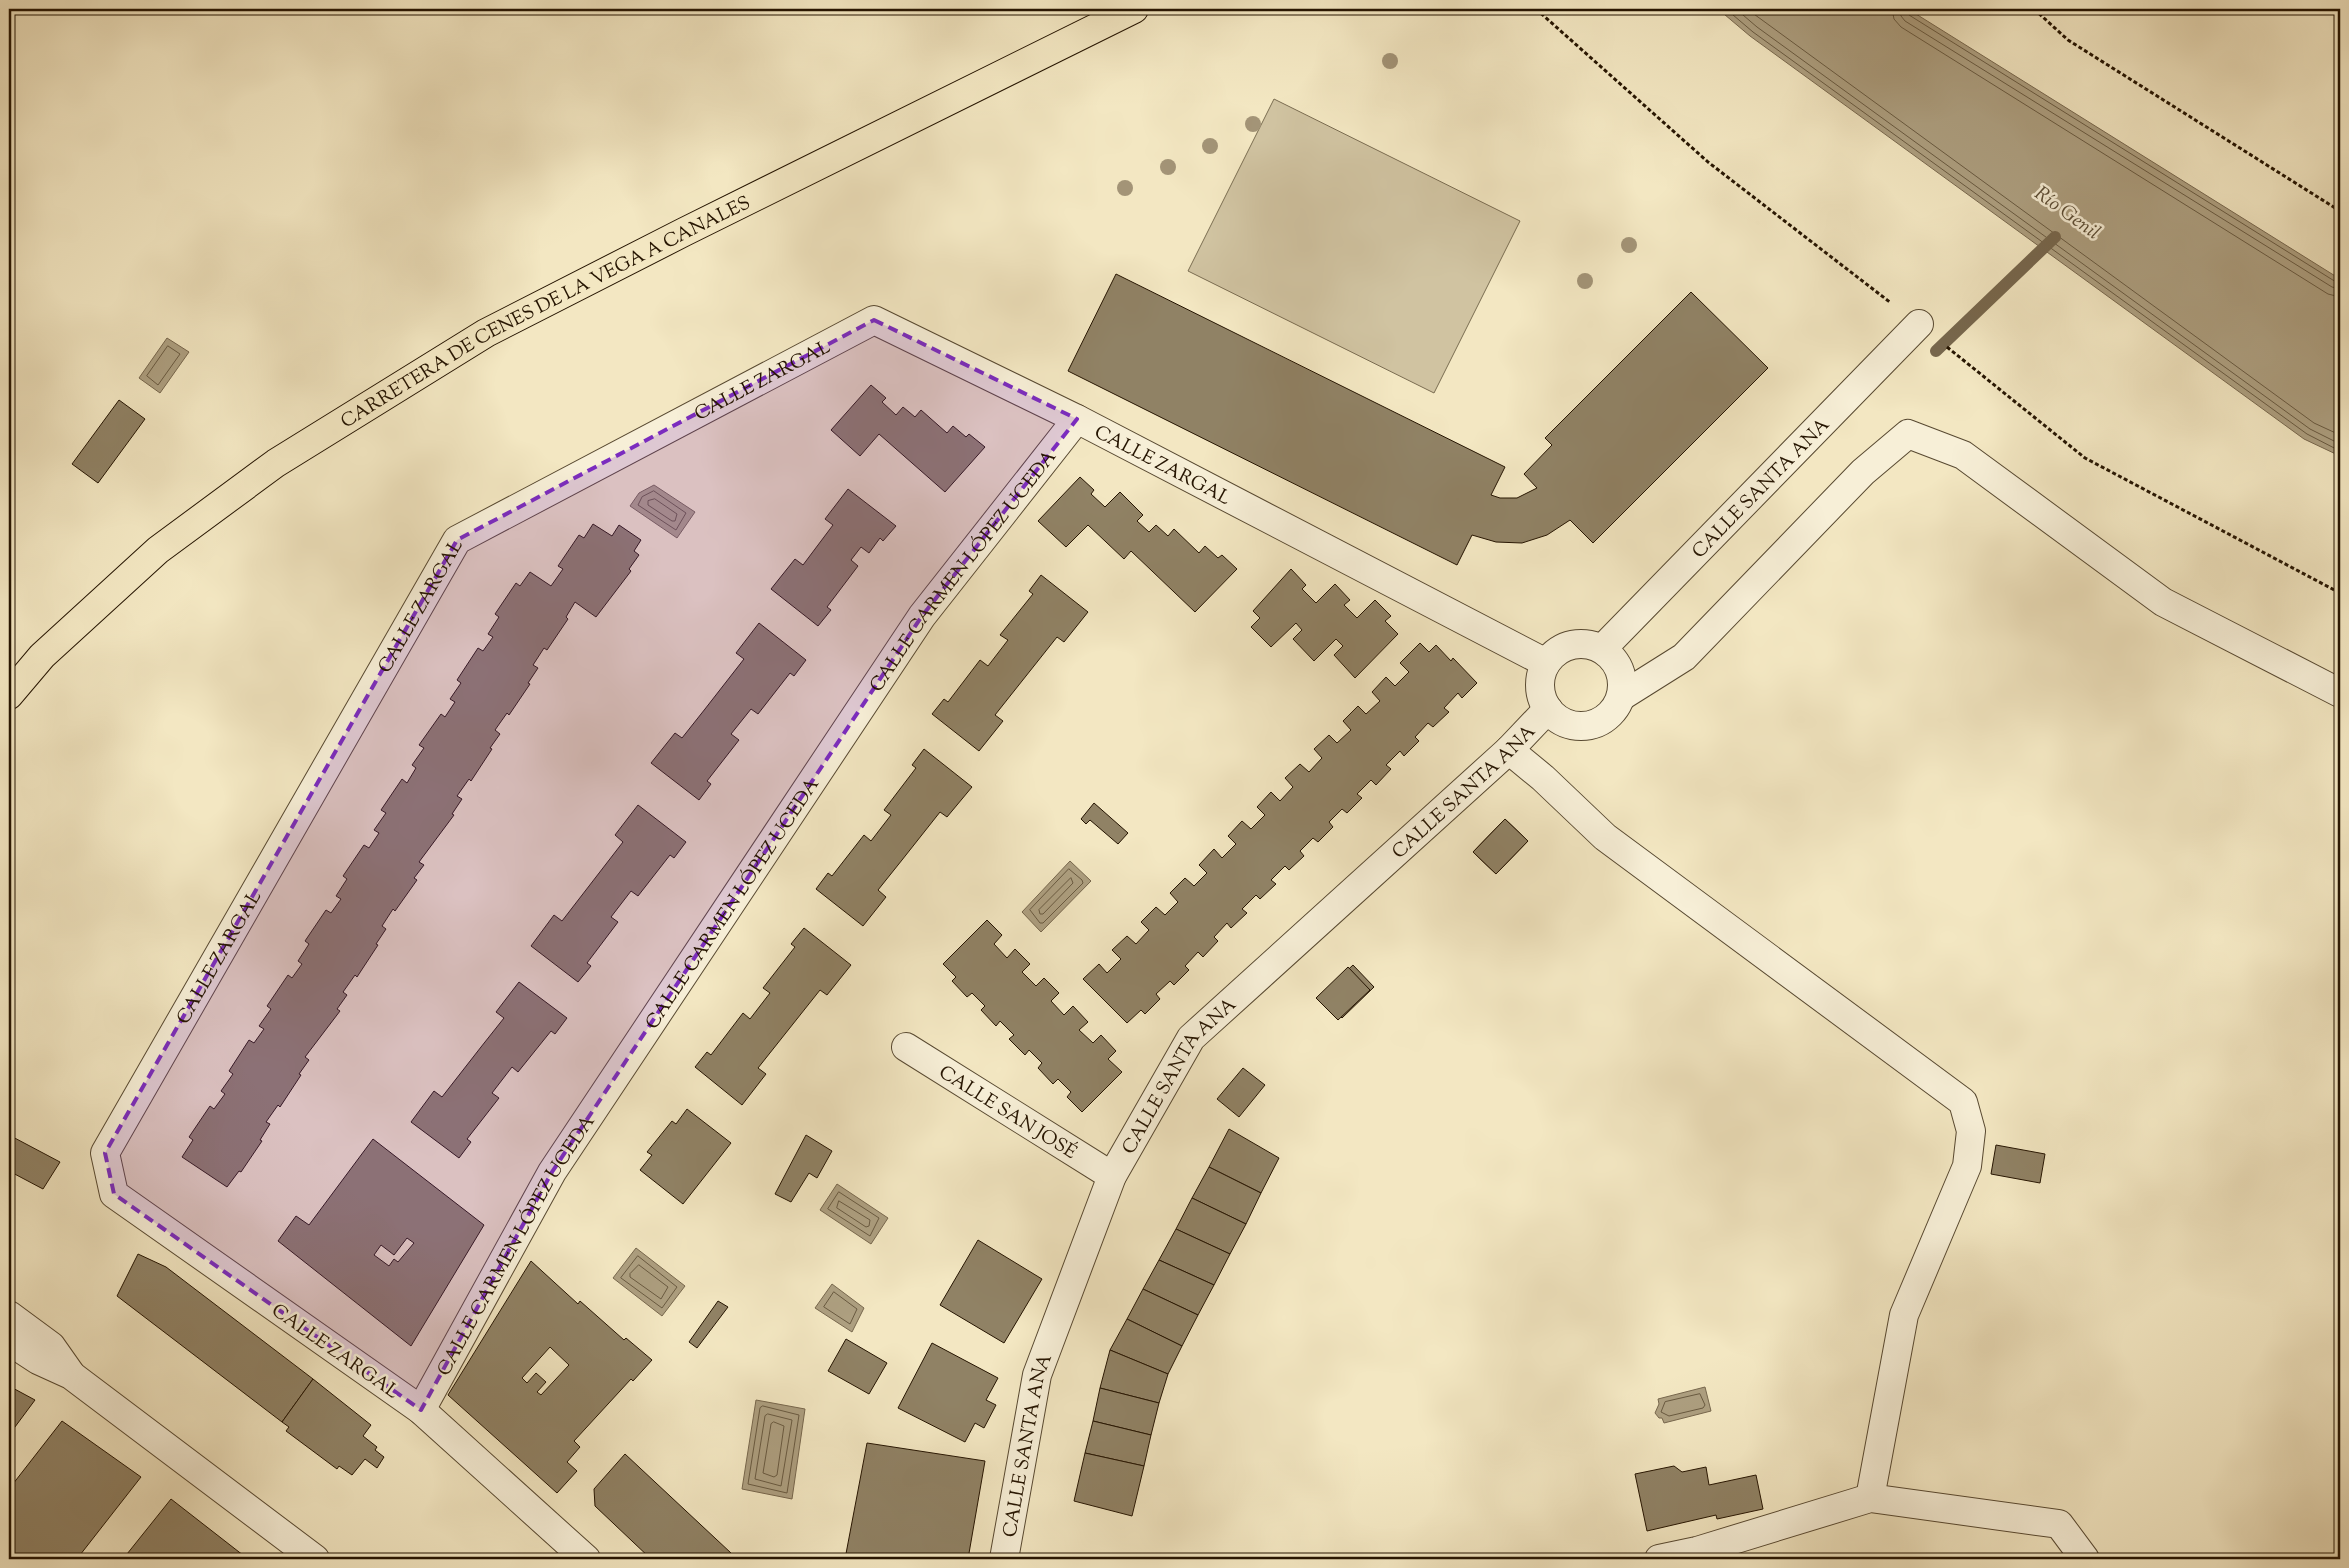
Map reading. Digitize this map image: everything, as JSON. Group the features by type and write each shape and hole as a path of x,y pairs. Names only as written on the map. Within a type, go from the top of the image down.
{"main road":[{"name":"CARRETERA DE CENES DE LA VEGA A CANALES","path":"9,694 42,656 166,544 276,463 486,333 684,232 1134,9"}],"street":[{"name":"CALLE ZARGAL","path":"586,1559 421,1410 114,1194 105,1153 457,540 874,320 1077,419 1546,663"},
{"name":"CALLE SANTA ANA","path":"1602,649 1919,324"},
{"name":"CALLE CARMEN LÓPEZ UCEDA","path":"421,1410 557,1164 922,616 1077,419"},
{"path":"1622,696 1684,658 1863,472 1908,434 1964,454 2163,602 2340,693"},
{"path":"1546,663 1551,655 1571,644 1594,644 1612,655 1622,674 1622,696"},
{"name":"CALLE SANTA ANA","path":"1546,663 1540,674 1540,697 1553,716 1572,726 1593,725 1612,714 1622,696"},
{"name":"CALLE SANTA ANA","path":"1004,1559 1037,1374 1112,1176 1191,1038 1508,750 1548,709"},
{"path":"1508,750 1543,778 1605,837 1963,1102 1971,1131 1967,1166 1904,1315 1870,1498"},
{"name":"CALLE SAN JOSÉ","path":"906,1047 1112,1176"},
{"path":"9,1315 51,1346 71,1375"},
{"path":"9,1341 38,1360 71,1375 315,1559"},
{"path":"1659,1559 1697,1551 1870,1498 2059,1524 2085,1559"}],"path":[{"path":"2034,9 2068,40 2340,211"}],"highlighted area":[{"path":"874,320 1077,419 922,616 552,1172 421,1410 114,1194 105,1153 457,540"}],"shaded area":[{"path":"1274,99 1520,221 1434,393 1188,271"}],"water":[{"name":"Río Genil","path":"1718,9 1908,9 2340,279 2340,456 2304,439 1750,36"},
{"path":"167,338 189,352 160,393 139,378"},
{"path":"654,485 695,512 677,538 630,506 639,493"},
{"path":"1070,861 1091,881 1041,932 1022,912"},
{"path":"837,1184 888,1218 871,1244 820,1210"},
{"path":"636,1248 685,1286 662,1316 613,1278"},
{"path":"832,1284 864,1308 852,1332 815,1308"},
{"path":"1705,1387 1711,1411 1664,1423 1662,1418 1659,1418 1655,1413 1659,1404 1658,1399"},
{"path":"756,1400 805,1409 792,1499 742,1489"}],"building":[{"path":"1116,274 1505,467 1491,495 1500,498 1517,498 1537,488 1524,474 1552,445 1545,438 1691,292 1768,368 1593,543 1570,520 1547,535 1522,543 1496,542 1472,535 1457,565 1068,371"},
{"path":"871,385 886,398 882,402 896,415 903,407 915,417 921,410 947,433 953,426 966,437 969,434 985,447 945,492 879,434 860,456 831,430"},
{"path":"119,400 145,419 98,483 72,464"},
{"path":"1080,477 1094,490 1091,494 1105,507 1120,492 1143,515 1137,521 1149,532 1156,525 1168,536 1174,529 1199,553 1205,546 1218,558 1222,555 1237,569 1195,612 1131,551 1124,559 1088,525 1066,547 1038,521"},
{"path":"848,489 896,526 883,541 880,538 869,553 861,547 851,560 858,566 827,607 831,610 818,626 771,589 795,559 803,565 833,525 825,519"},
{"path":"593,524 612,536 619,525 641,540 634,551 639,555 629,569 631,571 596,617 575,602 566,617 568,619 547,650 544,648 533,665 538,668 528,683 530,684 509,715 507,713 495,730 500,734 490,748 492,749 471,781 469,779 457,796 462,799 452,814 454,815 419,862 424,865 414,878 417,880 395,911 393,909 382,926 386,929 376,944 378,945 357,977 355,975 343,992 347,995 337,1009 340,1011 305,1057 309,1060 299,1074 301,1075 280,1107 278,1105 266,1122 270,1124 260,1140 262,1141 241,1172 239,1171 227,1187 182,1157 193,1140 189,1137 210,1106 214,1109 225,1094 221,1091 233,1074 229,1071 249,1040 254,1043 264,1029 259,1026 271,1009 267,1006 288,975 292,978 302,964 298,961 309,944 305,941 326,910 331,913 341,899 336,896 347,879 343,876 364,845 369,848 379,833 374,830 386,813 381,810 402,779 407,783 416,768 412,765 424,748 419,745 441,714 445,717 455,702 450,699 461,683 457,680 478,648 483,651 493,637 488,634 499,617 495,614 516,583 520,586 530,572 551,586 563,569 558,566 579,535 584,538"},
{"path":"1291,569 1306,585 1302,589 1316,603 1335,584 1350,600 1344,605 1357,618 1375,600 1391,616 1385,621 1398,634 1355,678 1334,655 1343,646 1336,639 1314,661 1293,639 1302,630 1296,623 1271,647 1251,627 1260,618 1253,611"},
{"path":"1041,575 1088,612 1064,642 1057,637 995,715 1003,721 979,751 932,714 944,699 948,702 980,660 988,666 1008,640 1000,635 1033,594 1029,591"},
{"path":"759,623 806,660 794,676 790,673 758,714 751,709 731,734 739,740 707,781 711,784 699,800 651,763 675,733 682,738 744,659 736,653"},
{"path":"1420,643 1429,652 1436,645 1451,661 1453,658 1477,683 1462,698 1458,693 1444,708 1449,712 1433,727 1428,723 1415,737 1419,741 1404,756 1400,751 1386,765 1391,769 1376,785 1371,780 1357,794 1362,798 1347,813 1342,809 1329,822 1333,827 1318,842 1313,838 1300,851 1304,856 1289,870 1285,866 1271,880 1276,884 1260,899 1256,895 1242,909 1247,913 1231,928 1227,923 1214,937 1218,941 1203,957 1198,952 1185,966 1189,970 1174,985 1170,981 1156,994 1160,999 1145,1014 1141,1010 1127,1023 1083,979 1099,964 1107,973 1121,959 1112,950 1127,936 1136,944 1149,930 1141,922 1156,907 1165,915 1178,902 1170,893 1185,878 1194,886 1207,873 1199,865 1214,849 1222,858 1236,844 1228,836 1242,821 1251,829 1265,815 1257,807 1271,792 1280,801 1293,787 1285,778 1300,764 1309,772 1322,758 1314,749 1329,735 1337,743 1351,730 1343,721 1358,706 1366,714 1380,701 1372,692 1386,677 1395,686 1409,672 1400,663"},
{"path":"924,749 972,787 947,817 940,812 878,890 886,897 863,926 816,889 828,873 832,876 864,835 871,841 891,815 884,810 916,768 912,765"},
{"path":"1094,803 1128,833 1118,844 1090,820 1086,824 1081,819"},
{"path":"638,805 686,842 674,858 670,855 638,896 631,891 611,917 618,922 587,963 591,966 578,982 531,946 554,915 562,921 623,842 615,835"},
{"path":"1505,819 1528,841 1496,874 1473,852"},
{"path":"1505,819 1528,841 1496,874 1473,852"},
{"path":"987,920 1002,935 994,944 1007,958 1015,949 1030,964 1022,972 1036,986 1044,978 1059,993 1051,1001 1064,1015 1073,1006 1088,1022 1079,1030 1093,1043 1101,1035 1116,1051 1108,1059 1122,1072 1082,1112 1067,1097 1071,1092 1058,1079 1053,1084 1038,1068 1042,1063 1029,1050 1025,1055 1009,1039 1014,1035 1000,1021 996,1026 981,1010 985,1006 972,993 967,997 952,981 956,977 943,964"},
{"path":"804,928 851,965 827,995 820,990 758,1068 766,1074 742,1105 695,1067 707,1052 711,1055 743,1013 750,1019 770,993 763,988 795,947 791,944"},
{"path":"1353,965 1374,987 1342,1018 1321,995"},
{"path":"1348,967 1370,990 1338,1020 1316,998"},
{"path":"519,982 567,1018 555,1034 551,1031 518,1072 512,1067 492,1093 499,1098 467,1139 471,1142 459,1158 411,1122 434,1091 442,1097 504,1018 496,1012"},
{"path":"1243,1068 1265,1085 1239,1117 1217,1099"},
{"path":"687,1109 731,1143 683,1204 640,1170 652,1155 647,1152 672,1121 676,1124"},
{"path":"1229,1129 1279,1158 1261,1193 1209,1167"},
{"path":"9,1135 60,1162 43,1189 9,1171"},
{"path":"806,1135 832,1151 817,1178 809,1173 791,1202 775,1194"},
{"path":"373,1139 484,1225 411,1346 278,1241 296,1216 309,1225","holes":["407,1238 414,1243 398,1262 394,1259 389,1266 374,1255 381,1245 394,1255"]},
{"path":"1996,1145 2045,1154 2040,1183 1991,1174"},
{"path":"1209,1167 1261,1193 1246,1224 1192,1198"},
{"path":"1192,1198 1246,1224 1230,1254 1176,1229"},
{"path":"1176,1229 1230,1254 1214,1285 1159,1260"},
{"path":"978,1240 1042,1279 1004,1343 940,1305"},
{"path":"138,1254 166,1267 313,1379 282,1422 117,1296"},
{"path":"1159,1260 1214,1285 1198,1315 1143,1289"},
{"path":"531,1261 578,1304 580,1301 624,1340 626,1338 652,1360 633,1381 631,1379 574,1441 580,1447 567,1462 577,1471 557,1493 448,1395","holes":["550,1347 569,1365 541,1395 537,1392 546,1382 536,1373 527,1383 522,1378"]},
{"path":"1143,1289 1198,1315 1182,1346 1127,1319"},
{"path":"718,1301 728,1307 697,1348 689,1342"},
{"path":"1127,1319 1182,1346 1168,1374 1110,1350"},
{"path":"846,1339 887,1363 869,1394 828,1371"},
{"path":"932,1343 998,1378 986,1400 996,1405 984,1428 975,1423 965,1442 898,1408"},
{"path":"1110,1350 1168,1374 1159,1403 1100,1388"},
{"path":"313,1379 371,1425 363,1436 377,1447 375,1450 384,1457 377,1468 365,1459 352,1475 339,1466 337,1469 286,1431 289,1427 282,1422"},
{"path":"9,1386 35,1400 9,1435"},
{"path":"1100,1388 1159,1403 1151,1435 1093,1421"},
{"path":"62,1421 141,1477 80,1555 85,1559 9,1559 9,1489"},
{"path":"1093,1421 1151,1435 1144,1466 1085,1453"},
{"path":"867,1443 985,1461 968,1559 845,1559"},
{"path":"1085,1453 1144,1466 1132,1516 1074,1501"},
{"path":"625,1454 737,1559 651,1559 595,1506 594,1489"},
{"path":"1674,1466 1682,1472 1706,1467 1709,1485 1756,1475 1763,1509 1717,1519 1716,1515 1647,1531 1635,1474"},
{"path":"171,1499 248,1559 123,1559"}],"waterway":[{"path":"1936,351 2055,237"}]}
